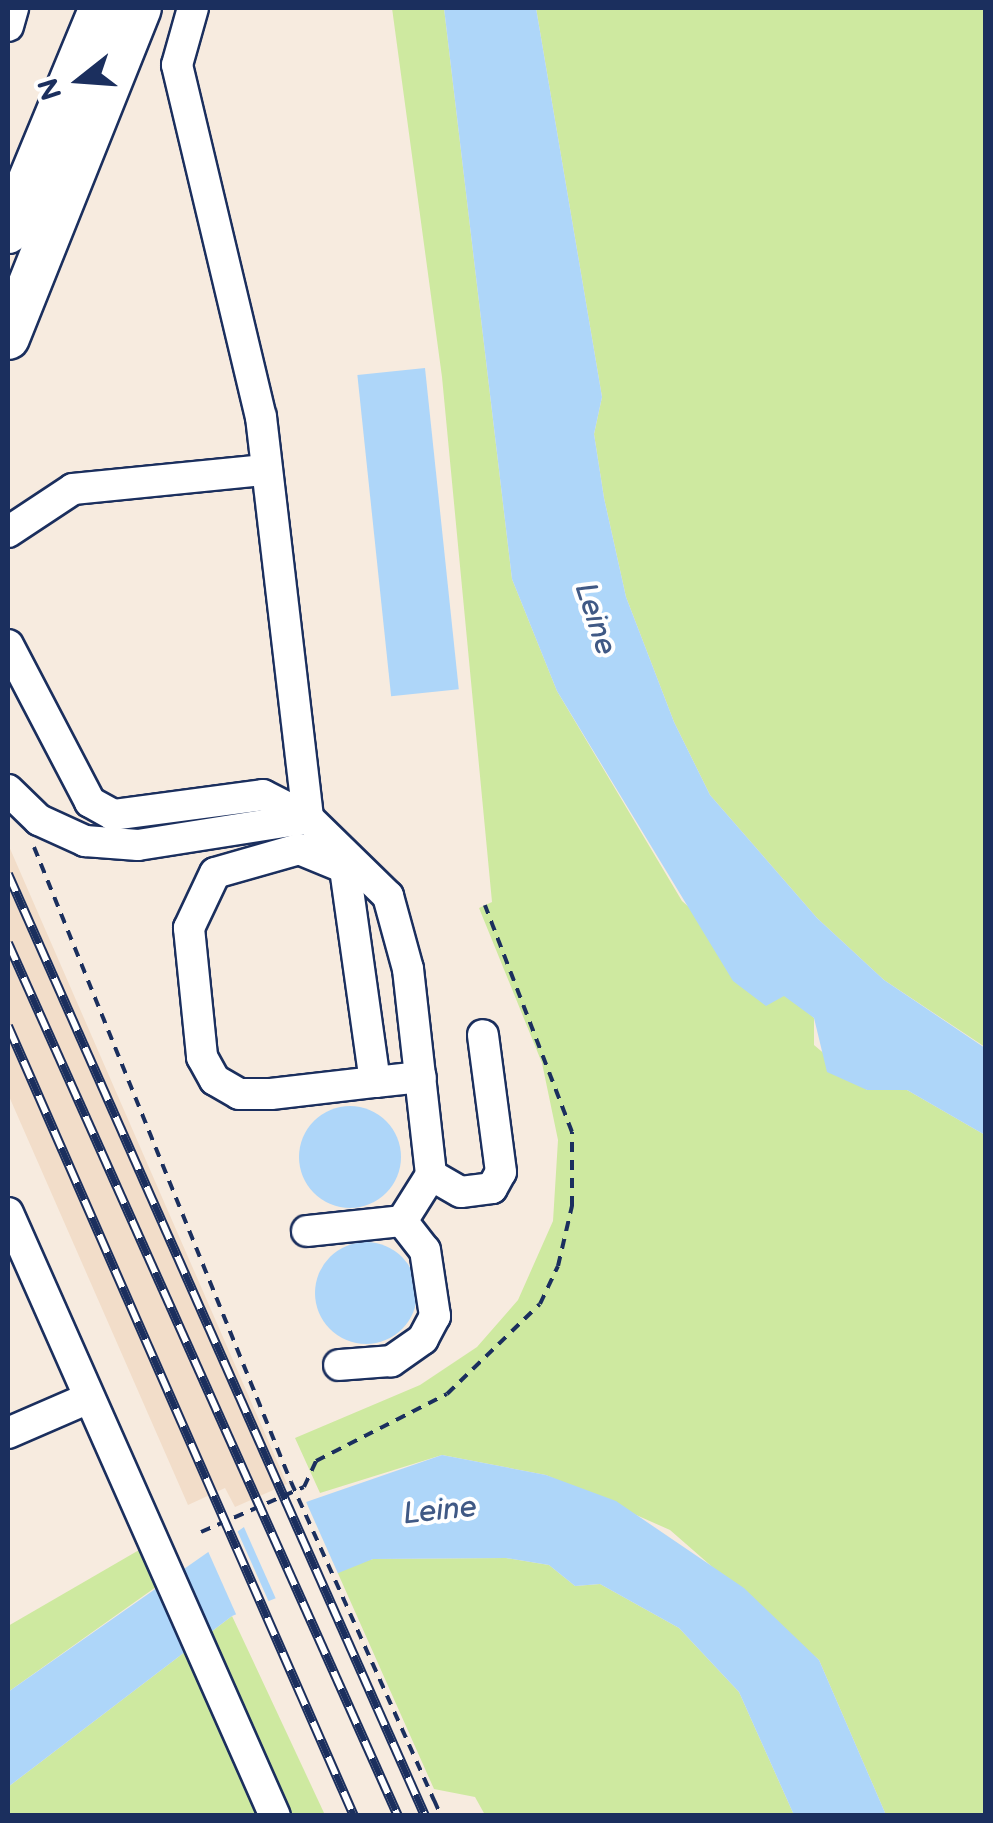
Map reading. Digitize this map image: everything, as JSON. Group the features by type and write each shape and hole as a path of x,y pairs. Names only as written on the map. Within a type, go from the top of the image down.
{"highway":[{"path":"8,232 101,8"},
{"path":"8,338 140,8"}],"street":[{"path":"8,26 13,8"},
{"path":"193,8 177,65 261,417 264,470 308,818"},
{"path":"8,532 73,489 264,470"},
{"path":"8,645 90,802 113,816 263,795 308,818 358,872 388,896 402,934 431,1175 402,1221"},
{"path":"10,793 85,841 138,845 308,818"},
{"path":"358,872 299,849 215,873 189,928 193,998 202,1057 239,1094 420,1077"},
{"path":"358,872 375,1082"},
{"path":"431,1175 461,1192 492,1188 501,1172 483,1036"},
{"path":"8,1214 275,1816"},
{"path":"307,1231 402,1221"},
{"path":"339,1365 391,1361 423,1339 435,1316 425,1250 402,1221"},
{"path":"8,1433 89,1398"}],"path":[{"path":"10,793 291,1482 441,1816"},
{"path":"202,1532 304,1488 316,1461 447,1394 540,1304 572,1206 572,1132 485,906"}],"shaded area":[{"path":"8,844 287,1484 235,1507 225,1488 188,1505 8,1094"}],"green space":[{"path":"392,8 444,8 512,579 557,691 682,901 814,1018 814,1045 867,1090 907,1090 985,1135 985,1815 886,1815 819,1660 670,1530 546,1475 442,1455 320,1493 295,1438 420,1385 477,1347 518,1300 553,1221 558,1140 542,1063 479,908 492,902 442,377"},
{"path":"536,8 985,8 985,1047 884,980 817,918 710,795 674,722 626,597 604,498 594,434 602,397"},
{"path":"146,1546 163,1582 8,1692 8,1626"},
{"path":"506,1558 549,1565 575,1586 600,1584 679,1628 739,1692 794,1815 485,1815 475,1797 434,1789 336,1569 373,1559"},
{"path":"232,1616 325,1815 8,1816 8,1787"}],"water":[{"name":"Leine","path":"444,8 536,8 602,397 594,434 604,498 626,597 674,722 710,795 817,918 884,980 985,1048 985,1135 907,1090 867,1090 827,1072 814,1018 784,996 766,1006 733,981 557,691 512,579"},
{"path":"425,368 459,689 391,696 357,375"},
{"path":"350,1106 370,1110 386,1121 397,1137 401,1157 397,1177 386,1193 370,1204 350,1208 330,1204 314,1193 303,1177 299,1157 303,1137 314,1121 330,1110"},
{"path":"366,1242 386,1246 402,1257 413,1273 417,1293 413,1313 402,1329 386,1340 366,1344 346,1340 330,1329 319,1313 315,1293 319,1273 330,1257 346,1246"},
{"name":"Leine","path":"442,1455 546,1475 616,1501 744,1588 819,1660 886,1815 794,1815 739,1692 679,1628 600,1584 575,1586 549,1565 506,1558 373,1559 232,1616 8,1787 8,1692 254,1520"}],"pier":[{"path":"303,1495 338,1574 277,1601 242,1522"},
{"path":"236,1528 270,1605 238,1619 204,1542"}],"railway":[{"path":"8,874 425,1816"},
{"path":"8,943 398,1816"},
{"path":"8,1026 354,1816"}]}
